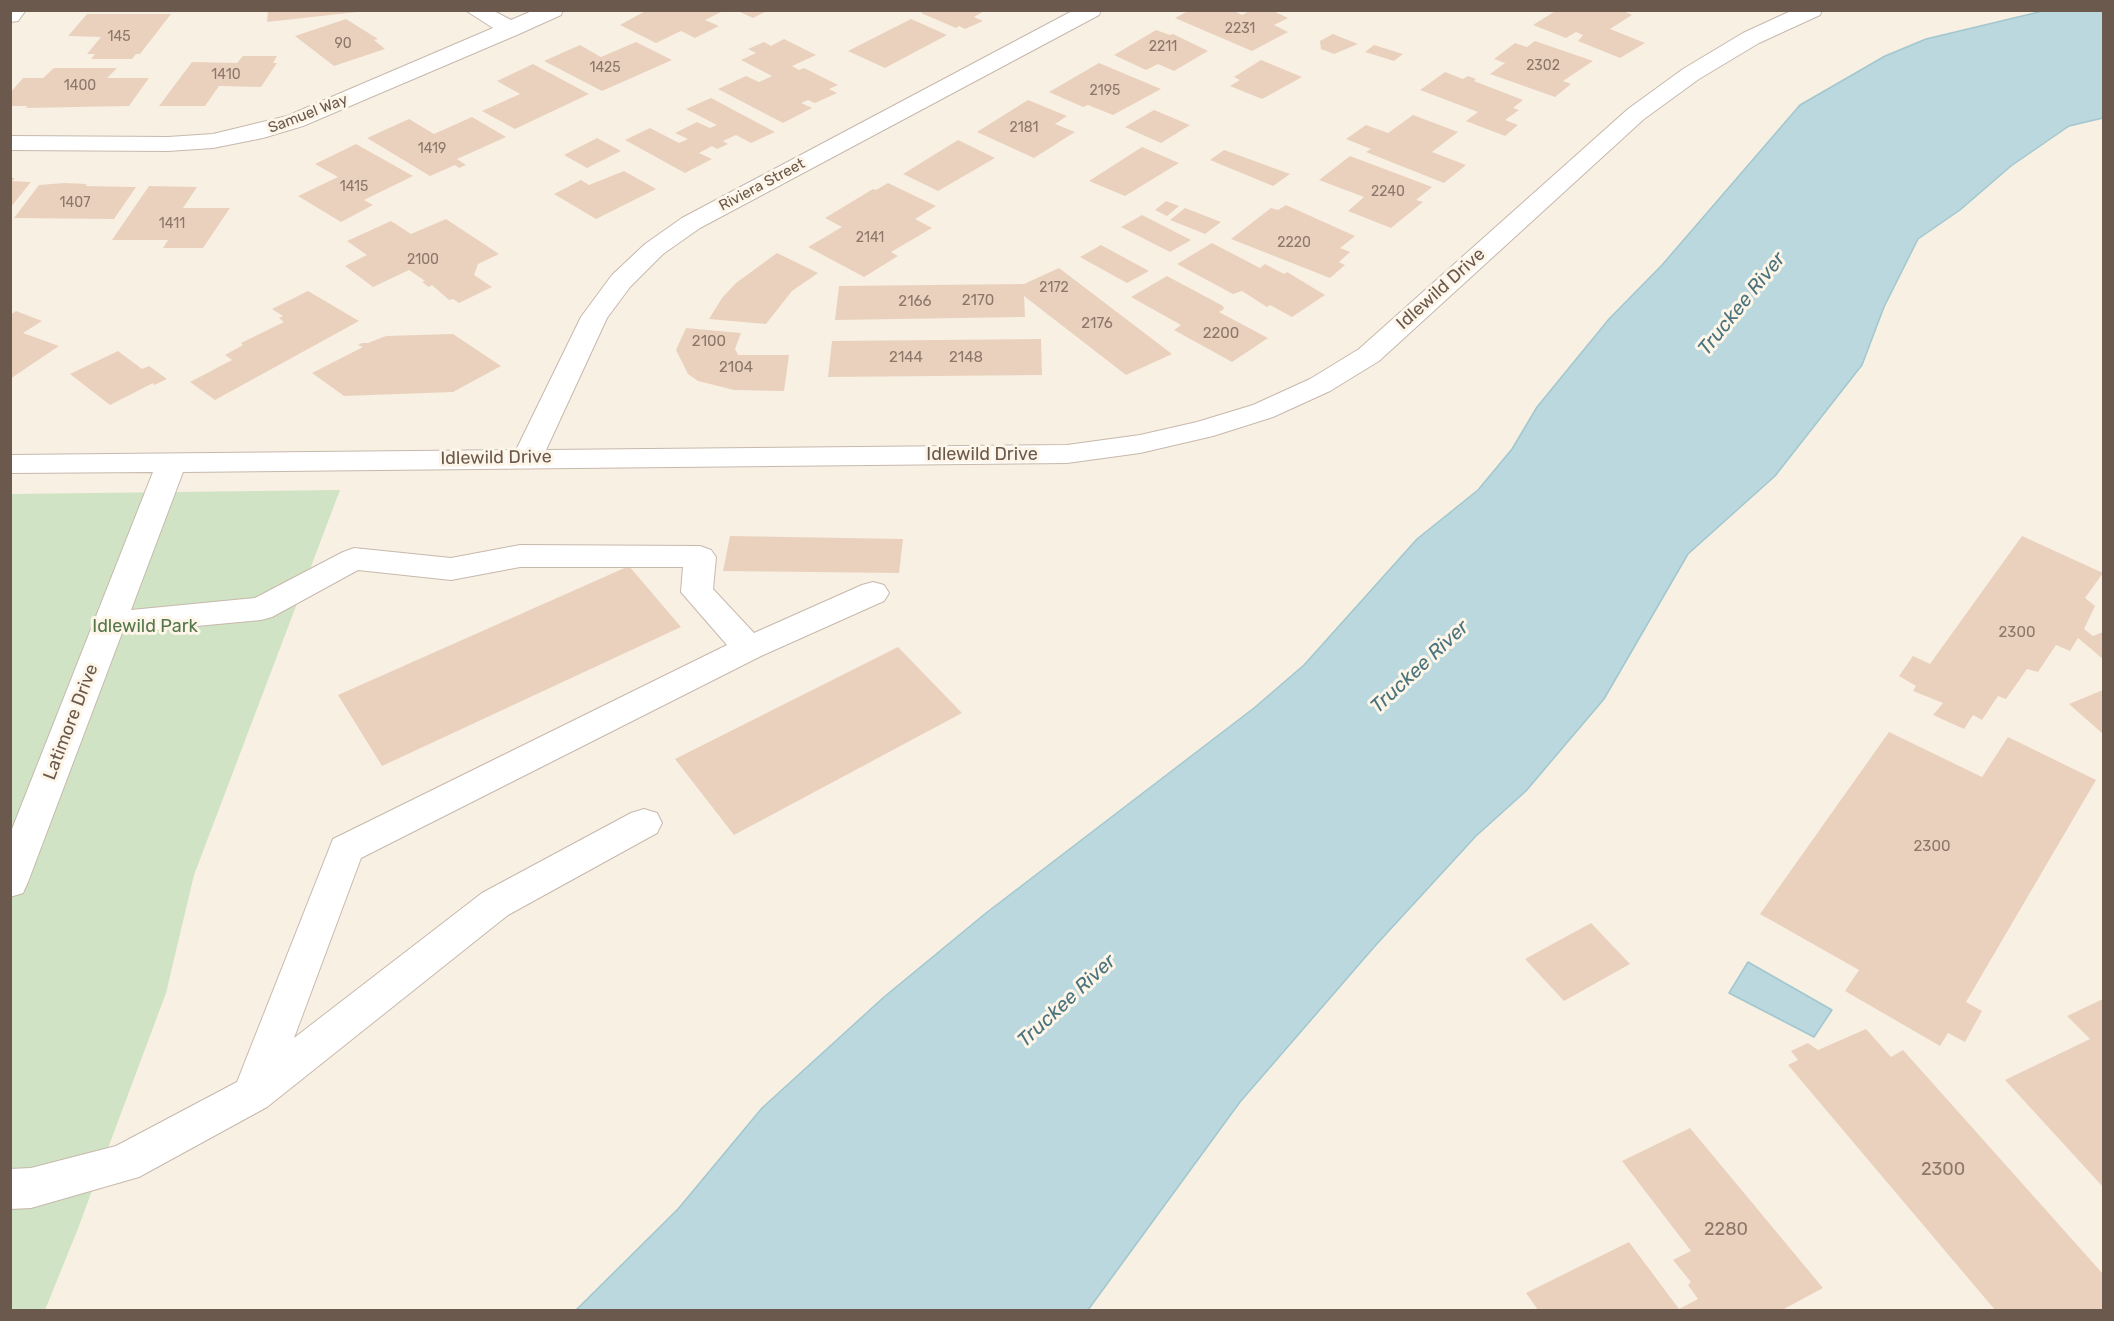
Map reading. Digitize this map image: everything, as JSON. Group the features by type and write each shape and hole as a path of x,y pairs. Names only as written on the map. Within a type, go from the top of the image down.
{"street":[{"path":"10,16 16,10"},
{"path":"475,10 511,29"},
{"name":"Samuel Way","path":"10,143 168,144 213,141 255,133 295,122 553,10"},
{"name":"Riviera Street","path":"527,458 594,317 621,281 654,249 691,223 1091,10"},
{"name":"Idlewild Drive","path":"10,464 1067,454 1151,442 1203,430 1263,411 1320,385 1369,355 1636,114 1691,74 1751,38 1812,10"},
{"name":"Latimore Drive","path":"10,882 172,462"},
{"path":"109,623 261,609 354,559 451,569 520,556 700,557 697,592 749,648"},
{"path":"253,1094 346,849 749,648 873,593"},
{"path":"10,1190 31,1188 124,1163 253,1094 495,904 644,823"}],"green space":[{"name":"Idlewild Park","path":"340,490 194,875 166,993 77,1231 45,1310 10,1310 10,494"}],"water":[{"name":"Truckee River","path":"2043,11 2103,11 2103,118 2069,126 2011,166 1960,210 1918,239 1884,307 1862,365 1775,476 1688,554 1604,699 1526,791 1476,836 1375,946 1240,1102 1088,1310 576,1310 678,1209 762,1108 884,997 986,913 1254,708 1304,665 1417,539 1478,490 1512,449 1537,407 1609,319 1662,265 1800,105 1885,56 1926,39"},
{"path":"1748,962 1832,1010 1814,1037 1729,993"}],"building":[{"path":"268,10 357,10 357,12 267,22"},
{"path":"647,10 718,10 721,12 705,20 719,26 695,38 681,31 656,43 620,25"},
{"path":"736,10 769,10 753,18"},
{"path":"926,10 986,10 974,17 983,21 965,29 959,26 956,28 921,13"},
{"path":"1190,10 1233,10 1242,15 1251,10 1271,10 1288,18 1274,25 1288,32 1252,51 1175,18"},
{"path":"1557,10 1621,10 1632,15 1610,29 1645,43 1620,58 1578,41 1583,35 1576,32 1566,38 1533,25"},
{"path":"87,14 171,14 140,54 136,54 132,59 91,59 95,54 87,54 101,37 68,36"},
{"path":"346,19 378,39 374,40 385,49 334,66 295,36"},
{"path":"911,19 947,35 885,68 848,51"},
{"path":"1156,30 1173,34 1208,51 1174,71 1158,64 1146,70 1114,55"},
{"path":"1333,34 1358,44 1334,54 1321,49 1320,41"},
{"path":"784,39 816,55 792,66 799,70 804,68 838,85 829,89 837,93 815,103 808,100 801,103 812,108 783,123 718,89 746,76 759,82 772,76 741,60 756,53 748,49 764,42 771,46"},
{"path":"1535,41 1593,61 1563,81 1571,84 1555,97 1490,74 1505,63 1494,59 1515,43 1527,47"},
{"path":"636,42 672,60 602,91 544,61 580,45 601,57"},
{"path":"1374,45 1403,54 1394,61 1365,52"},
{"path":"243,56 277,56 273,63 277,63 261,87 219,86 205,106 159,106 192,62 237,63"},
{"path":"1261,60 1302,77 1262,99 1230,86 1240,80 1234,77"},
{"path":"1099,63 1161,89 1113,115 1088,105 1083,107 1049,92"},
{"path":"533,64 589,94 515,129 482,111 520,94 497,81"},
{"path":"54,68 117,68 107,78 149,78 129,106 25,108 28,106 10,106 10,93 23,78 43,78"},
{"path":"1445,72 1463,79 1468,76 1476,79 1474,81 1523,100 1513,108 1519,110 1505,120 1518,125 1505,136 1466,121 1478,112 1420,90"},
{"path":"711,98 775,132 751,143 736,135 723,141 728,144 717,149 712,146 699,153 712,159 685,173 625,140 650,128 679,143 688,139 675,133 697,122 710,128 717,125 686,109"},
{"path":"1028,100 1067,116 1055,124 1075,132 1034,158 977,132"},
{"path":"1154,110 1190,125 1161,143 1125,127"},
{"path":"1413,115 1458,132 1432,152 1466,165 1444,183 1366,152 1371,149 1346,139 1366,125 1388,133"},
{"path":"472,117 506,137 457,159 466,165 459,168 455,165 430,176 367,138 409,119 434,134"},
{"path":"597,138 621,151 587,168 564,155"},
{"path":"958,140 995,158 938,191 903,174"},
{"path":"356,144 413,176 364,200 373,205 341,222 298,196 338,177 315,164"},
{"path":"1142,147 1179,163 1125,196 1089,181"},
{"path":"1224,150 1290,174 1273,186 1210,160"},
{"path":"1350,156 1432,187 1416,200 1423,202 1391,228 1348,211 1364,197 1319,180"},
{"path":"624,171 656,189 596,219 554,194 581,180 589,185"},
{"path":"10,178 15,178 12,181 31,182 10,208"},
{"path":"888,183 936,206 915,219 932,228 891,252 898,256 864,277 808,247 842,227 825,218 873,189 876,190"},
{"path":"87,184 85,186 136,187 114,219 14,218 39,185"},
{"path":"149,186 197,187 183,208 230,208 203,248 163,248 168,240 112,240"},
{"path":"1166,201 1179,206 1167,216 1155,210"},
{"path":"1286,205 1355,236 1340,248 1350,252 1339,262 1345,265 1330,278 1231,239 1271,208 1278,210"},
{"path":"1185,208 1221,222 1205,234 1170,220"},
{"path":"1142,215 1191,240 1170,252 1121,227"},
{"path":"446,219 499,254 478,264 474,275 492,287 459,303 453,299 449,300 432,285 429,287 422,282 425,281 409,270 373,287 345,266 367,255 347,241 391,221 411,234"},
{"path":"1212,243 1260,268 1265,264 1284,274 1287,272 1325,295 1292,317 1270,305 1267,307 1242,291 1233,294 1177,264"},
{"path":"1101,245 1149,271 1127,283 1080,257"},
{"path":"777,253 818,273 792,291 766,324 709,319 722,298 736,283"},
{"path":"1059,268 1172,354 1126,375 1024,296 1025,317 835,320 839,286 1024,284"},
{"path":"1167,276 1223,306 1224,309 1219,312 1268,338 1232,362 1174,330 1181,325 1131,297"},
{"path":"308,291 359,321 215,400 190,382 232,360 225,355 243,345 241,343 284,322 279,318 283,316 272,309"},
{"path":"16,311 42,321 23,333 59,346 10,379 10,315"},
{"path":"686,328 741,333 735,349 738,355 789,355 784,391 734,390 698,381 688,374 676,350"},
{"path":"453,334 501,366 453,392 344,396 312,373 363,347 358,345 362,343 386,336"},
{"path":"1041,339 1042,375 828,377 832,341"},
{"path":"118,351 142,369 149,366 167,379 154,385 153,383 110,405 70,374"},
{"path":"730,536 903,539 899,573 723,571"},
{"path":"2022,536 2103,573 2085,598 2095,606 2084,629 2093,636 2103,632 2103,659 2078,638 2070,651 2056,645 2038,672 2027,669 2006,699 1998,696 1982,720 1973,715 1964,729 1933,715 1943,703 1913,691 1916,686 1899,676 1913,656 1930,664"},
{"path":"629,566 681,627 382,766 338,695"},
{"path":"898,647 962,713 734,835 675,759"},
{"path":"2103,690 2103,734 2069,704"},
{"path":"1889,732 1982,777 2008,737 2096,780 1966,1002 1982,1011 1965,1042 1948,1033 1940,1046 1845,991 1859,970 1760,914"},
{"path":"1591,923 1630,964 1564,1001 1525,959"},
{"path":"2103,999 2103,1187 2005,1080 2090,1039 2067,1016"},
{"path":"1866,1029 1891,1057 1903,1050 2103,1274 2103,1310 1995,1310 1788,1065 1798,1060 1791,1051 1808,1043 1818,1050"},
{"path":"1690,1128 1823,1288 1782,1310 1538,1310 1526,1293 1629,1242 1679,1309 1698,1299 1688,1285 1691,1282 1673,1260 1691,1251 1622,1161"}]}
